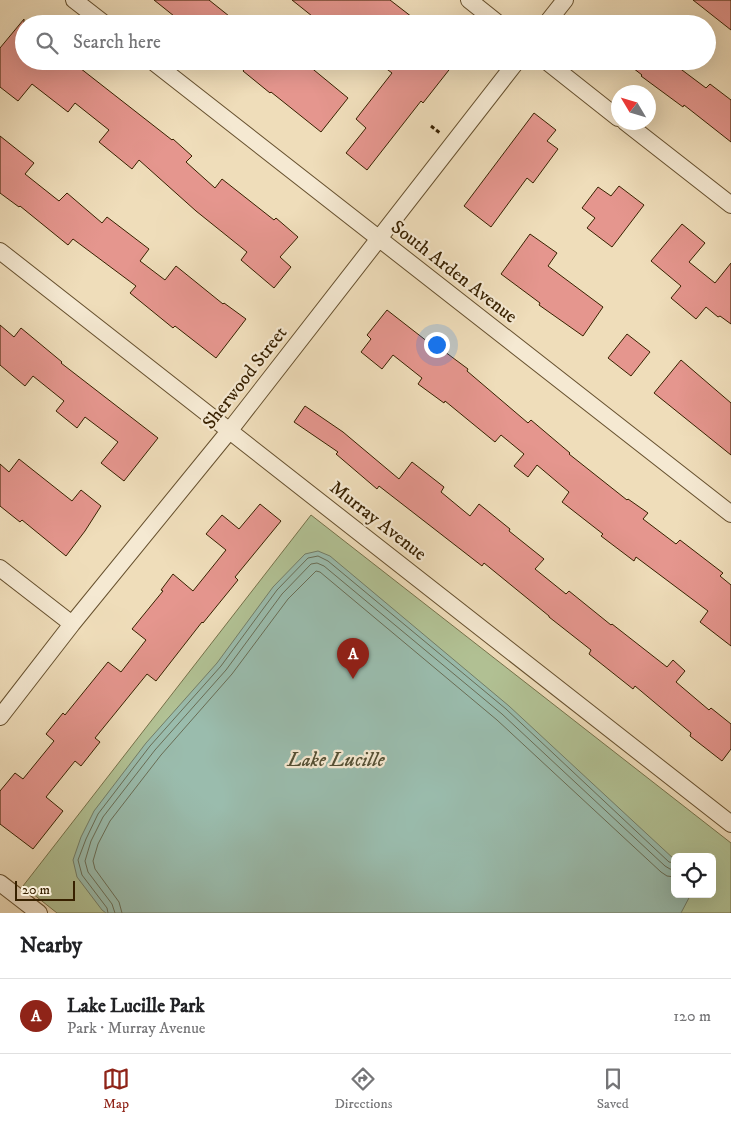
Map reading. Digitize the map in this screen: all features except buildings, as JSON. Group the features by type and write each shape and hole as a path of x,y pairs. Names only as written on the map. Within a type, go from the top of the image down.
{"street":[{"path":"74,0 93,15"},
{"path":"469,0 488,15"},
{"path":"553,15 565,0"},
{"name":"South Arden Avenue","path":"163,70 731,514"},
{"name":"Sherwood Street","path":"0,717 72,624 230,430 510,70"},
{"path":"557,70 611,112"},
{"path":"635,130 731,205"},
{"name":"Murray Avenue","path":"0,251 731,824"},
{"path":"0,568 72,624"},
{"path":"0,883 39,913"}],"shaded area":[{"name":"Lake Lucille","path":"311,515 731,843 730,913 57,913 23,886"}],"water":[{"name":"Lake Lucille","path":"318,551 330,556 509,706 671,856 671,898 689,898 681,913 106,913 102,910 77,877 73,860 81,837 94,811 146,743 217,663 273,587 305,554"}],"place":[{"name":"Lake Lucille Park","path":"353,679"}]}
